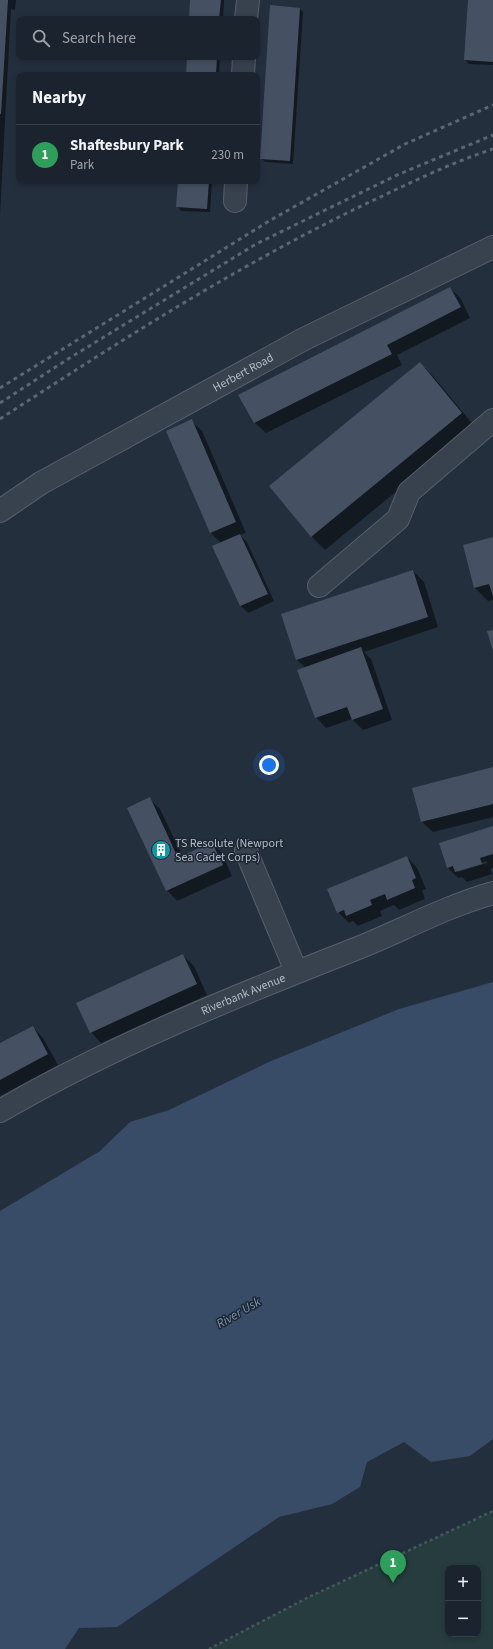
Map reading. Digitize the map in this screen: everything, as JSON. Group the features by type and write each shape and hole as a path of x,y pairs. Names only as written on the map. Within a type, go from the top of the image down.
{"street":[{"path":"246,16 248,0"},
{"path":"243,72 244,60"},
{"name":"Herbert Road","path":"0,510 41,483 304,339 493,247"},
{"path":"319,586 398,519 409,492 430,476 464,444 493,420"},
{"path":"246,851 296,971"},
{"name":"Riverbank Avenue","path":"0,1111 70,1073 211,1007 296,971 354,950 447,910 493,893"}],"path":[{"path":"209,1649 307,1598 493,1511"}],"green space":[{"path":"493,1511 493,1649 209,1649 307,1598"}],"water":[{"name":"River Usk","path":"493,982 493,1439 470,1456 431,1462 404,1442 367,1462 360,1487 332,1504 279,1517 117,1627 79,1628 65,1649 0,1649 0,1211 100,1151 130,1122 169,1110 271,1061 399,1009"}],"building":[{"path":"0,0 8,0 1,114 0,114"},
{"path":"190,0 221,0 219,16 189,16"},
{"path":"468,0 493,0 493,62 464,60"},
{"path":"270,5 300,8 290,161 260,159"},
{"path":"187,60 217,60 216,72 186,72"},
{"path":"178,184 209,184 207,209 176,207"},
{"path":"450,287 461,307 387,345 392,354 254,423 238,395"},
{"path":"420,362 462,413 311,537 269,486"},
{"path":"192,419 236,522 210,533 166,431"},
{"path":"240,534 268,594 240,606 212,546"},
{"path":"493,537 493,596 489,584 474,588 463,545"},
{"path":"413,570 428,617 296,660 281,614"},
{"path":"493,630 493,651 487,631"},
{"path":"361,647 383,709 352,720 347,707 315,718 297,670"},
{"path":"493,767 493,804 421,822 412,788"},
{"name":"TS Resolute (Newport Sea Cadet Corps)","path":"150,797 178,858 212,842 223,865 166,891 127,808"},
{"path":"493,826 493,854 480,858 482,864 455,872 453,866 447,868 439,843"},
{"path":"407,856 416,878 412,880 415,888 387,900 385,894 370,900 372,905 346,916 344,910 337,913 327,889"},
{"path":"183,954 197,984 90,1033 76,1003"},
{"path":"33,1026 48,1054 0,1080 0,1043"}],"railway":[{"path":"0,388 269,221 405,144 493,105"},
{"path":"0,403 68,359 256,244 397,175 493,135"},
{"path":"0,419 138,331 231,275 278,249 405,185 448,166 493,149"}],"place":[{"name":"TS Resolute (Newport Sea Cadet Corps)","path":"161,850"},
{"name":"Shaftesbury Park","path":"393,1583"}]}
